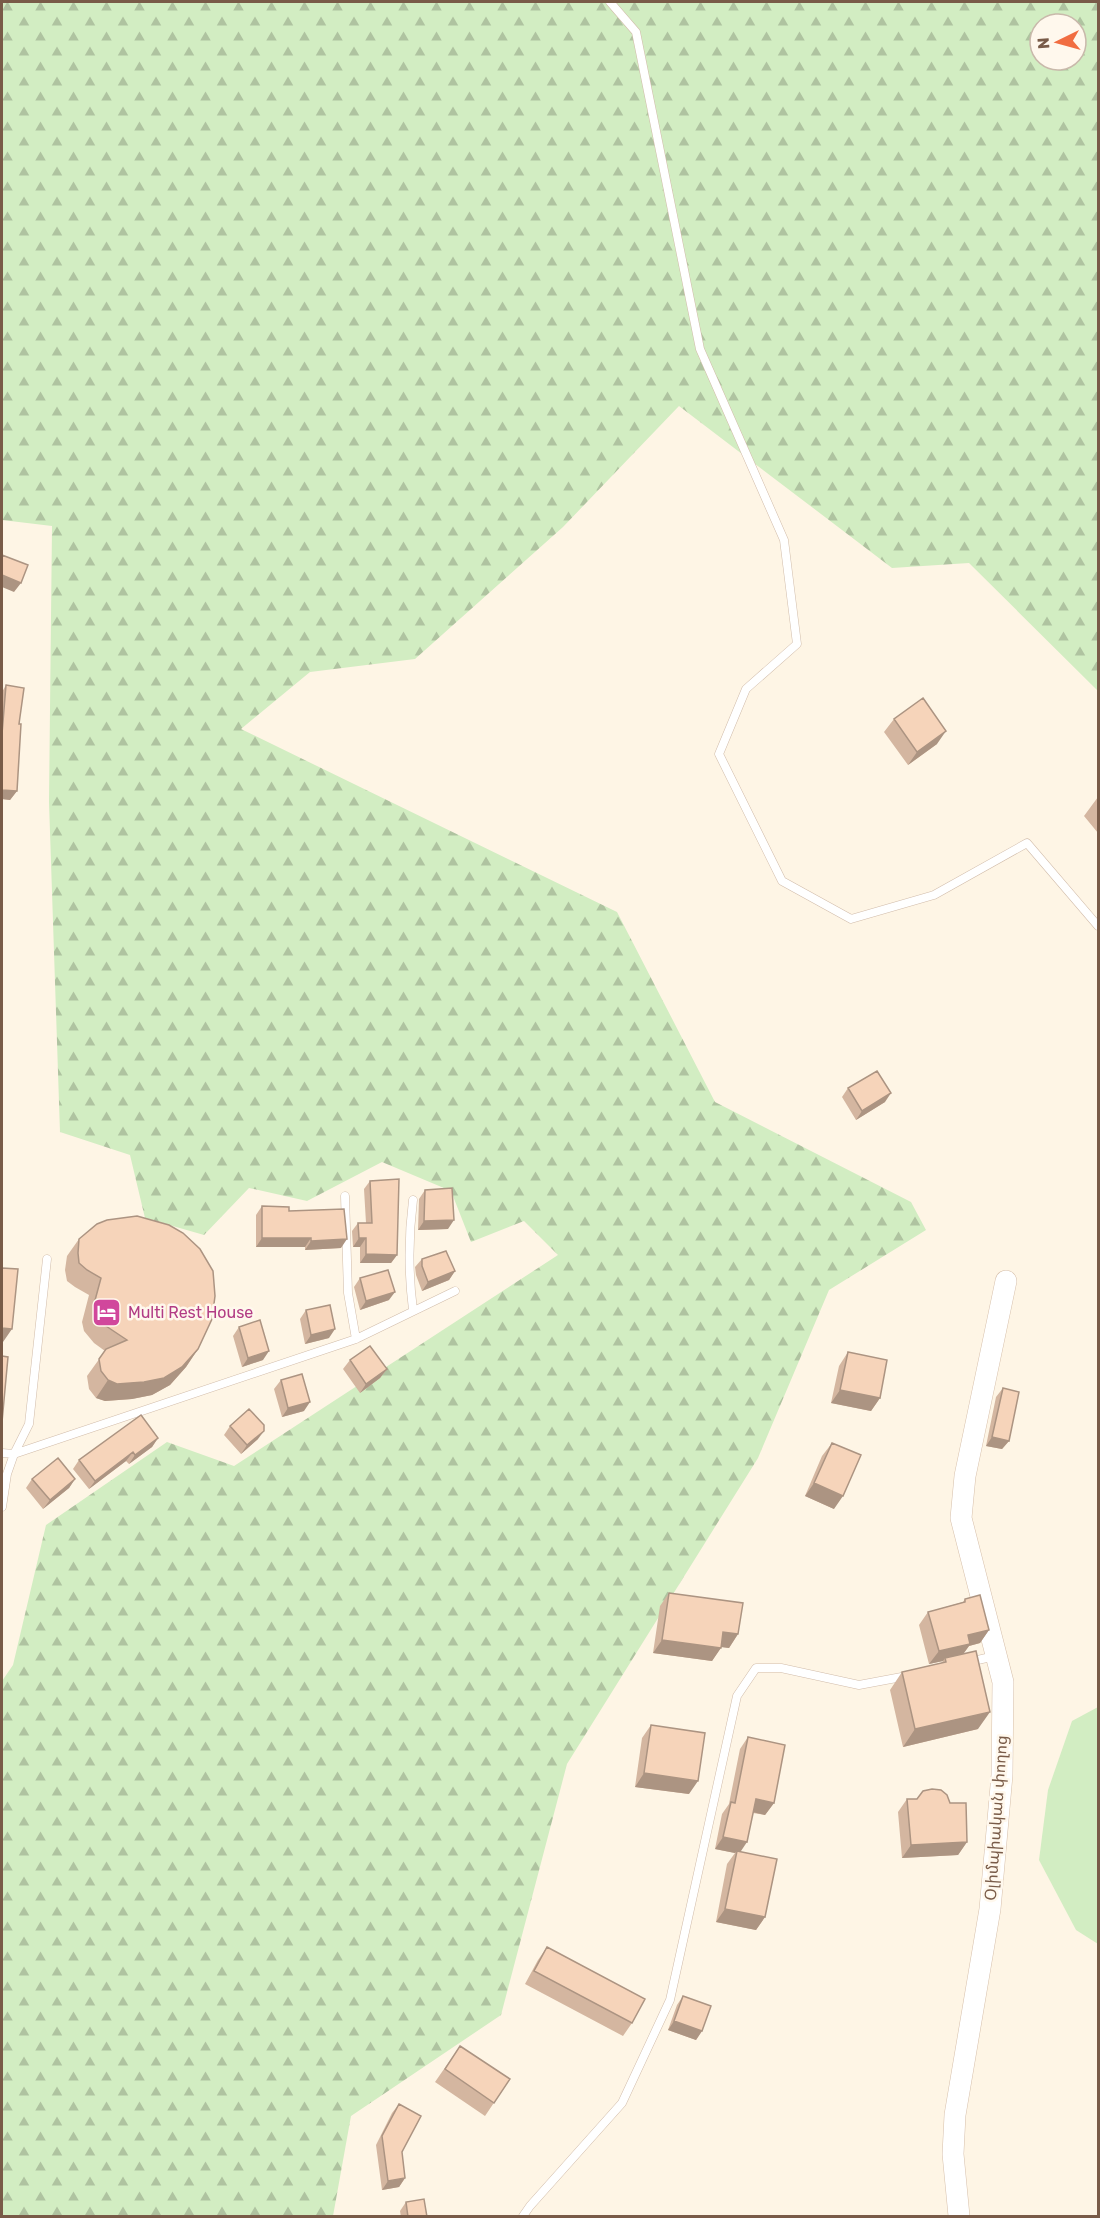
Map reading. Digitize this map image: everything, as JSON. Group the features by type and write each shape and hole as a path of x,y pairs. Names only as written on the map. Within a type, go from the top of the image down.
{"street":[{"name":"Օլիմպիական փողոց","path":"959,2217 953,2154 955,2115 990,1909 1002,1775 1003,1682 961,1518 965,1476 1006,1281"}],"lane":[{"path":"610,2 636,32 700,349 784,540 797,644 746,689 719,754 782,881 851,919 934,895 1027,843 1098,926"},
{"path":"345,1196 348,1293 356,1339"},
{"path":"413,1200 408,1242 413,1310"},
{"path":"2,1508 7,1474 28,1424 46,1259"},
{"path":"2,1453 14,1454 356,1339 455,1291"},
{"path":"964,1663 997,1656"},
{"path":"523,2217 530,2206 622,2103 670,2000 737,1696 756,1668 781,1668 859,1684 920,1673"}],"green space":[{"path":"2,2 1098,2 1098,691 969,563 892,568 679,406 563,527 415,659 310,672 241,729 617,912 715,1102 911,1202 926,1230 829,1290 758,1458 567,1764 501,2015 351,2116 333,2216 2,2216 2,1681 13,1665 46,1525 167,1442 234,1466 558,1255 524,1221 471,1242 451,1191 382,1162 307,1201 249,1188 204,1235 145,1218 130,1155 60,1132 49,802 52,526 2,520"},
{"path":"1098,1707 1098,1944 1076,1930 1039,1860 1048,1790 1072,1721"}],"building":[{"path":"2,555 28,565 21,583 2,575"},
{"path":"6,685 24,688 19,724 21,724 17,791 2,790 2,734"},
{"path":"923,698 946,731 917,752 894,719"},
{"path":"877,1071 891,1093 862,1111 848,1088"},
{"path":"399,1179 397,1255 366,1254 366,1238 359,1238 358,1223 372,1223 370,1181"},
{"path":"452,1188 454,1220 424,1221 425,1190"},
{"path":"262,1206 289,1207 289,1211 344,1209 347,1239 311,1241 311,1238 262,1238"},
{"path":"137,1216 169,1225 183,1233 200,1249 213,1271 215,1296 212,1319 198,1349 182,1367 164,1378 117,1384 108,1380 101,1371 99,1359 106,1349 127,1340 106,1326 96,1314 94,1304 101,1278 79,1263 79,1239 97,1224 107,1220"},
{"path":"446,1251 455,1271 428,1282 422,1259"},
{"path":"2,1268 18,1269 12,1329 2,1328"},
{"path":"388,1270 395,1292 366,1301 360,1278"},
{"path":"330,1305 335,1329 311,1335 306,1310"},
{"path":"260,1320 269,1351 248,1358 239,1327"},
{"path":"370,1346 387,1369 366,1384 350,1360"},
{"path":"848,1352 887,1360 880,1398 840,1390"},
{"path":"2,1356 8,1357 2,1422"},
{"path":"302,1374 310,1402 288,1408 281,1380"},
{"path":"1003,1388 1019,1392 1009,1441 992,1437"},
{"path":"249,1409 264,1425 264,1431 247,1445 230,1426"},
{"path":"141,1415 158,1438 135,1455 133,1452 95,1481 79,1460"},
{"path":"832,1443 861,1455 843,1496 814,1483"},
{"path":"58,1458 75,1479 50,1500 32,1479"},
{"path":"669,1593 743,1603 738,1634 723,1632 721,1648 662,1640"},
{"path":"980,1595 989,1630 968,1635 970,1644 939,1651 928,1612 965,1602 965,1599"},
{"path":"976,1651 990,1712 915,1729 902,1672 946,1662 945,1658"},
{"path":"651,1725 705,1733 698,1781 644,1773"},
{"path":"748,1737 785,1745 774,1803 756,1799 747,1842 723,1837 731,1802 735,1803"},
{"path":"941,1790 947,1795 950,1803 966,1803 967,1842 911,1845 907,1799 917,1799 923,1791"},
{"path":"737,1851 777,1859 765,1917 725,1909"},
{"path":"547,1947 645,1999 632,2023 534,1971"},
{"path":"683,1996 711,2006 702,2031 674,2021"},
{"path":"460,2046 510,2079 494,2103 445,2069"},
{"path":"399,2104 421,2116 402,2152 405,2178 388,2181 382,2136"},
{"path":"424,2199 427,2217 408,2217 406,2202"}],"place":[{"name":"Multi Rest House","path":"107,1312"}]}
